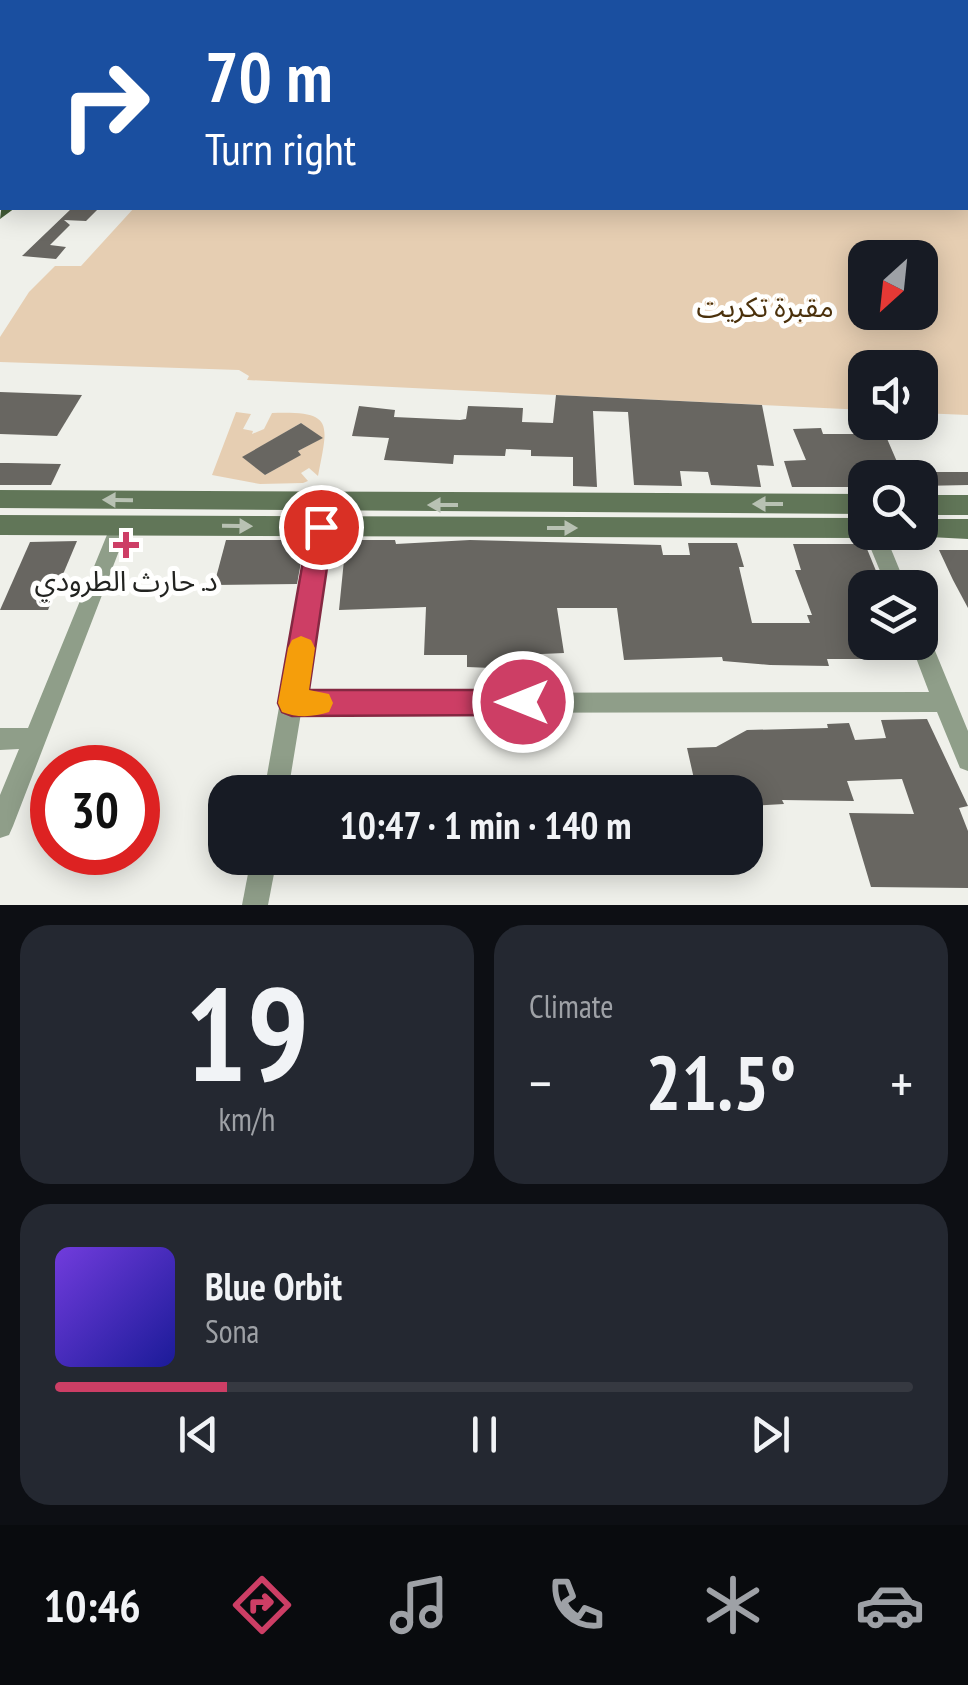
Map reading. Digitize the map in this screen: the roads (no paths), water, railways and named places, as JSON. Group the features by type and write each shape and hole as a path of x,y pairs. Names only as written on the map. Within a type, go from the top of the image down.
{"main road":[{"path":"0,500 848,512"},
{"path":"938,504 968,504"},
{"path":"0,524 321,527 848,512"},
{"path":"938,529 968,529"}],"street":[{"path":"0,826 120,525"},
{"path":"279,775 321,527"},
{"path":"928,660 968,760"},
{"path":"292,703 945,702"},
{"path":"0,739 34,738"},
{"path":"255,905 261,875"}],"place":[{"name":"د. حارث الطرودي","path":"126,545"}],"park label":[{"name":"مقبرة تكريت","path":"765,306"}]}
